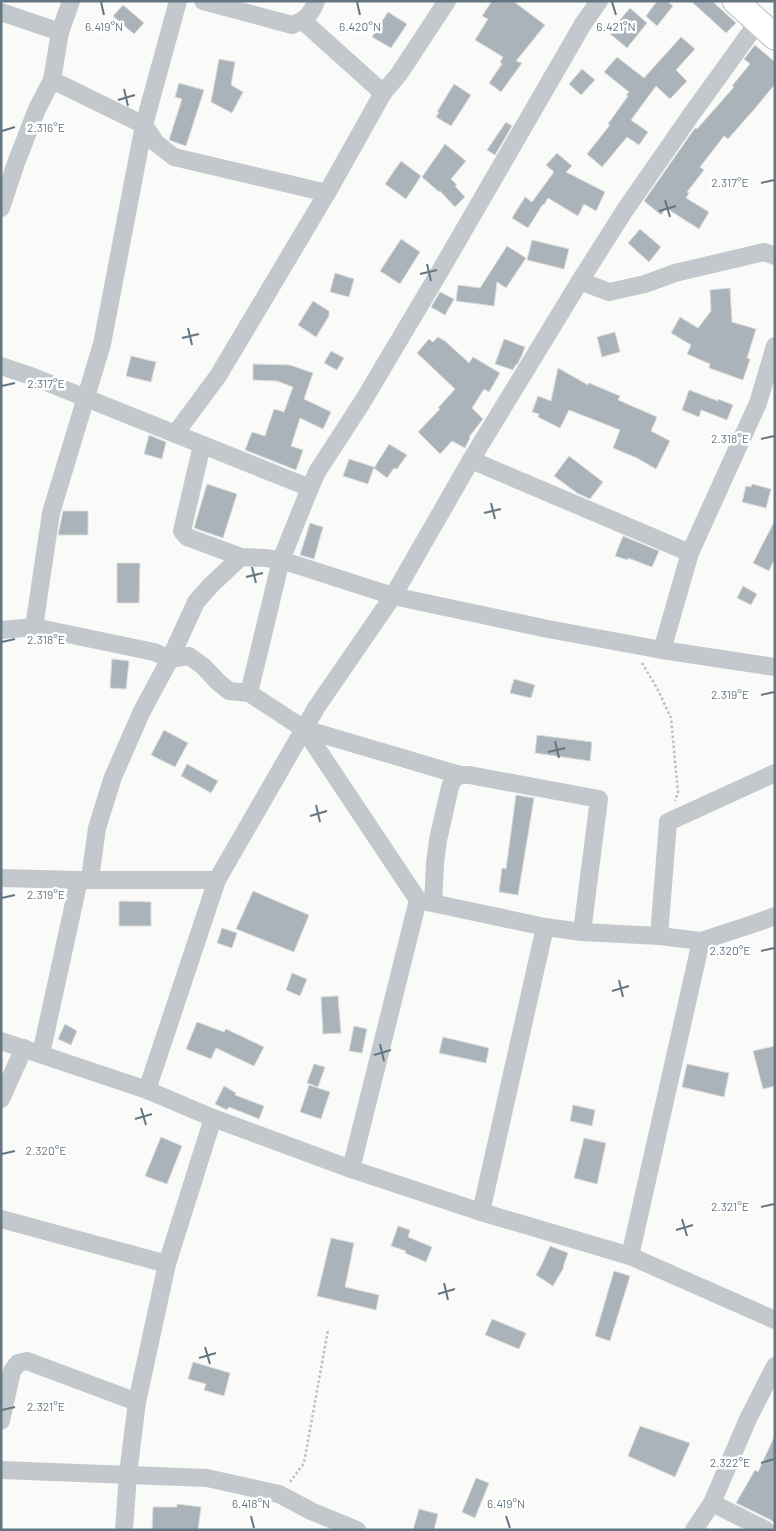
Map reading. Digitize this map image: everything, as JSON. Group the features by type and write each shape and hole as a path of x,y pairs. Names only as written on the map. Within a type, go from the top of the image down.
{"main road":[{"path":"734,1 766,30"}],"street":[{"path":"1,208 37,109 52,80 60,32 72,1"},
{"path":"34,627 51,513 102,344 144,125 178,1"},
{"path":"203,1 292,25 303,21 312,12 316,1"},
{"path":"175,434 218,376 327,193 383,93 399,74 447,1"},
{"path":"248,693 281,560 317,472 363,401 599,1"},
{"path":"1,12 60,32"},
{"path":"303,21 383,93"},
{"path":"147,1090 217,880 316,708 393,596 471,460 625,210 690,115 766,30"},
{"path":"52,80 144,125 156,143 174,157 327,193"},
{"path":"580,281 609,292 645,284 675,273 764,252 775,256"},
{"path":"662,650 690,553 758,403 775,346"},
{"path":"1,366 85,397 310,488"},
{"path":"202,445 182,531 187,537 241,557 281,560 393,596 548,629 662,650 774,663"},
{"path":"471,460 690,553"},
{"path":"41,1054 97,828 113,777 142,711 170,659 196,602 241,557"},
{"path":"1,630 34,627 154,652 170,659 189,656 203,666 228,691 248,693 304,729 460,775 469,774 599,799 582,932"},
{"path":"304,729 425,902 544,927 582,932 701,940 775,916"},
{"path":"659,936 668,822 775,773"},
{"path":"351,1169 425,902 450,787 453,780 460,775"},
{"path":"1,878 217,880"},
{"path":"481,1212 544,927"},
{"path":"630,1256 701,940"},
{"path":"1,1041 147,1090 213,1118 351,1169 481,1212 630,1256 775,1320"},
{"path":"1,1099 24,1048"},
{"path":"124,1530 128,1474 137,1402 167,1264 213,1118"},
{"path":"1,1219 167,1264"},
{"path":"1,1421 12,1371 18,1363 27,1361 137,1402"},
{"path":"694,1530 712,1504 748,1419 775,1366"},
{"path":"1,1470 206,1478 279,1494 311,1511 357,1530"},
{"path":"712,1504 766,1530"}],"path":[{"path":"634,644 643,666 657,688 671,718 678,792 668,822"},
{"path":"279,1494 304,1463 328,1330"}],"building":[{"path":"492,1 513,1 545,25 516,61 522,63 501,92 489,83 502,64 500,62 503,57 475,40 488,19 482,16"},
{"path":"657,1 667,1 673,6 657,26 646,16"},
{"path":"691,1 712,1 736,23 726,33"},
{"path":"123,5 144,23 134,34 113,16"},
{"path":"630,8 647,23 627,48 609,33"},
{"path":"388,12 407,24 391,48 372,37"},
{"path":"681,37 695,49 676,70 687,81 670,99 656,86 631,120 648,132 639,145 627,137 602,167 587,154 610,125 608,124 629,92 604,72 617,57 644,78"},
{"path":"755,45 775,62 775,84 728,139 724,136 700,167 704,170 687,192 689,193 686,198 709,212 699,229 666,208 661,215 644,201 695,128 697,129 734,87 732,86 750,64 744,59"},
{"path":"219,59 235,62 231,85 243,92 232,113 211,102"},
{"path":"582,69 595,80 581,95 569,84"},
{"path":"179,83 204,90 186,146 169,140 182,99 175,97"},
{"path":"454,84 471,95 451,126 436,117 439,112 437,112"},
{"path":"506,122 512,126 495,155 487,150"},
{"path":"445,144 466,161 451,179 465,197 455,207 440,191 422,177"},
{"path":"557,153 572,166 566,172 605,192 596,211 584,204 578,216 548,198 528,228 512,218 525,197 532,202 554,172 546,165"},
{"path":"401,161 421,176 406,199 385,184"},
{"path":"640,229 661,247 649,262 628,243"},
{"path":"401,239 420,252 400,284 380,271"},
{"path":"532,240 569,249 564,269 527,260"},
{"path":"507,246 526,258 506,288 497,282 494,306 456,301 458,285 480,288"},
{"path":"335,273 354,279 349,297 330,292"},
{"path":"730,288 732,322 756,329 747,358 750,359 743,380 709,368 710,364 687,354 691,345 671,333 680,317 698,328 711,311 710,290"},
{"path":"440,292 454,299 445,315 431,307"},
{"path":"313,301 329,311 329,316 316,337 298,325"},
{"path":"615,332 620,352 602,357 597,337"},
{"path":"438,337 469,363 473,357 500,373 489,392 484,389 472,408 483,419 469,437 465,448 452,441 440,454 418,432 440,409 438,408 455,389 417,353 429,339 433,342"},
{"path":"504,339 525,347 513,370 495,364"},
{"path":"331,351 344,358 337,370 324,363"},
{"path":"131,356 156,362 151,382 126,376"},
{"path":"253,364 290,365 313,373 304,399 331,412 323,429 300,418 291,446 303,450 296,470 245,450 252,432 265,436 274,409 284,412 293,387 277,381 253,380"},
{"path":"558,368 588,385 589,383 620,396 618,400 657,417 651,431 670,441 656,469 637,458 613,448 620,430 569,410 560,428 538,417 539,414 532,412 538,396 551,401"},
{"path":"689,390 733,405 727,420 701,410 699,417 682,410"},
{"path":"149,435 166,442 162,459 144,454"},
{"path":"389,444 407,455 397,469 394,468 387,478 374,468"},
{"path":"569,456 603,482 590,499 577,493 554,476"},
{"path":"349,459 374,467 368,484 343,476"},
{"path":"207,484 237,494 223,538 194,528"},
{"path":"752,484 771,489 766,508 742,502 746,486 751,487"},
{"path":"63,511 88,511 88,535 58,535"},
{"path":"775,520 775,558 769,571 753,563"},
{"path":"310,523 323,527 314,559 300,555"},
{"path":"623,536 659,551 652,567 628,558 628,560 615,556"},
{"path":"117,563 140,563 139,603 117,603"},
{"path":"743,586 757,594 751,605 737,598"},
{"path":"112,659 129,661 126,689 110,688"},
{"path":"514,679 535,685 531,698 510,693"},
{"path":"164,730 188,743 175,767 151,755"},
{"path":"537,735 592,742 590,761 535,753"},
{"path":"187,764 218,781 211,793 181,776"},
{"path":"516,795 534,798 518,895 499,892 502,868 506,869"},
{"path":"253,891 309,915 294,952 236,929"},
{"path":"119,901 151,902 151,926 119,926"},
{"path":"222,928 237,933 232,948 217,943"},
{"path":"292,973 307,979 300,996 286,990"},
{"path":"338,996 341,1033 323,1034 321,997"},
{"path":"197,1022 224,1032 226,1029 264,1047 254,1066 216,1048 211,1059 186,1049"},
{"path":"65,1024 77,1031 71,1045 58,1039"},
{"path":"354,1026 367,1029 362,1053 349,1051"},
{"path":"443,1037 489,1048 486,1063 439,1053"},
{"path":"775,1046 775,1086 763,1089 753,1051"},
{"path":"314,1064 325,1067 318,1087 307,1083"},
{"path":"687,1064 729,1073 724,1097 682,1087"},
{"path":"309,1085 330,1092 321,1119 300,1112"},
{"path":"224,1086 236,1093 235,1095 264,1106 259,1119 229,1107 227,1110 215,1104"},
{"path":"573,1105 595,1110 592,1126 570,1121"},
{"path":"161,1137 182,1146 167,1184 145,1176"},
{"path":"584,1138 606,1143 597,1184 574,1178"},
{"path":"398,1226 410,1230 408,1237 432,1247 426,1262 405,1253 406,1251 391,1246"},
{"path":"331,1238 354,1243 345,1287 379,1295 376,1310 317,1296"},
{"path":"550,1246 568,1253 564,1267 553,1286 536,1275"},
{"path":"614,1271 630,1276 610,1341 595,1336"},
{"path":"492,1319 526,1333 519,1349 485,1335"},
{"path":"193,1362 230,1373 224,1396 204,1390 206,1384 188,1379"},
{"path":"640,1426 690,1443 675,1477 628,1456"},
{"path":"775,1435 775,1524 771,1520 736,1503 755,1470 758,1472"},
{"path":"476,1478 489,1483 475,1518 462,1512"},
{"path":"177,1504 201,1507 198,1530 152,1530 153,1507 177,1507"},
{"path":"419,1509 438,1514 434,1530 413,1530"}]}
